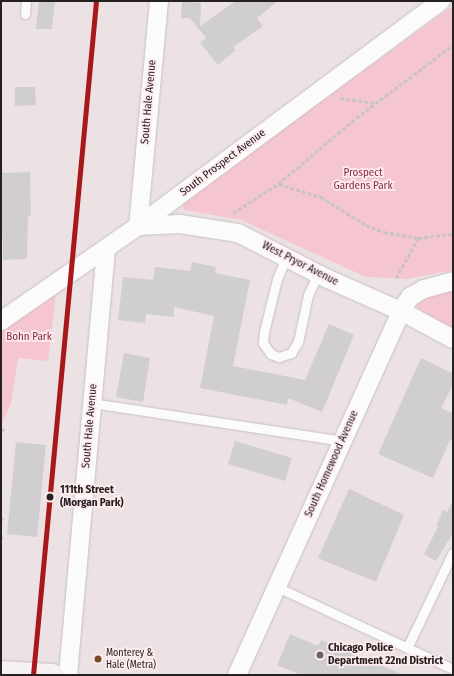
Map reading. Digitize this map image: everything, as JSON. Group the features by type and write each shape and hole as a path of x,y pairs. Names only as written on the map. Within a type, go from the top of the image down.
{"main road":[{"path":"1,672 53,675"}],"street":[{"name":"South Hale Avenue","path":"138,226 158,1"},
{"name":"South Prospect Avenue","path":"1,321 138,226 441,1"},
{"name":"West Pryor Avenue","path":"138,226 211,227 238,233 318,274 401,311 453,339"},
{"name":"South Hale Avenue","path":"68,675 106,249"},
{"name":"South Homewood Avenue","path":"237,675 401,311 410,297 424,289 453,281"}],"lane":[{"path":"25,14 26,1"},
{"path":"286,258 277,279 264,332 264,343 271,354 279,357 291,353 298,342 308,295 318,274"},
{"path":"92,403 342,441"},
{"path":"407,648 453,552"},
{"path":"277,587 453,669"}],"path":[{"path":"233,213 278,184 375,103 453,45"},
{"path":"333,98 375,103"},
{"path":"278,184 321,197 366,226 418,238 453,234"},
{"path":"396,278 418,238"},
{"path":"1,429 6,431"}],"green space":[{"name":"Prospect Gardens Park","path":"453,6 453,270 407,279 366,277 241,220 184,210 182,202"},
{"path":"448,291 453,293 453,326 449,327 417,308 418,300"},
{"name":"Bohn Park","path":"56,293 48,361 18,358 11,404 1,425 1,331"}],"building":[{"path":"39,1 55,1 52,29 36,29"},
{"path":"182,1 201,3 200,26 236,1 278,1 257,18 263,26 233,47 236,50 218,65 200,43 206,38 190,18 181,18"},
{"path":"15,87 35,87 36,105 15,106"},
{"path":"30,172 31,216 28,216 27,259 3,260 1,173"},
{"path":"192,262 216,267 215,273 250,280 233,366 305,380 329,324 354,335 322,412 288,398 287,405 200,388 214,316 174,307 174,317 146,314 145,323 118,320 123,277 153,280 155,267 190,271"},
{"path":"124,353 150,358 143,402 116,397"},
{"path":"421,358 453,374 453,385 441,408 453,414 453,441 450,440 433,478 378,454"},
{"path":"235,441 292,458 285,481 228,464"},
{"path":"16,442 46,445 37,537 7,534"},
{"path":"349,489 404,515 376,582 318,558"},
{"path":"453,501 453,533 436,561 424,554 438,527 436,526 443,510 447,512"},
{"name":"Chicago Police Department 22nd District","path":"290,634 318,646 321,640 404,675 301,675 277,665"}],"transit line":[{"path":"33,675 96,1"}],"place":[{"name":"111th Street (Morgan Park)","path":"50,497"},
{"name":"Chicago Police Department 22nd District","path":"320,655"},
{"name":"Monterey & Hale (Metra)","path":"98,659"}]}
